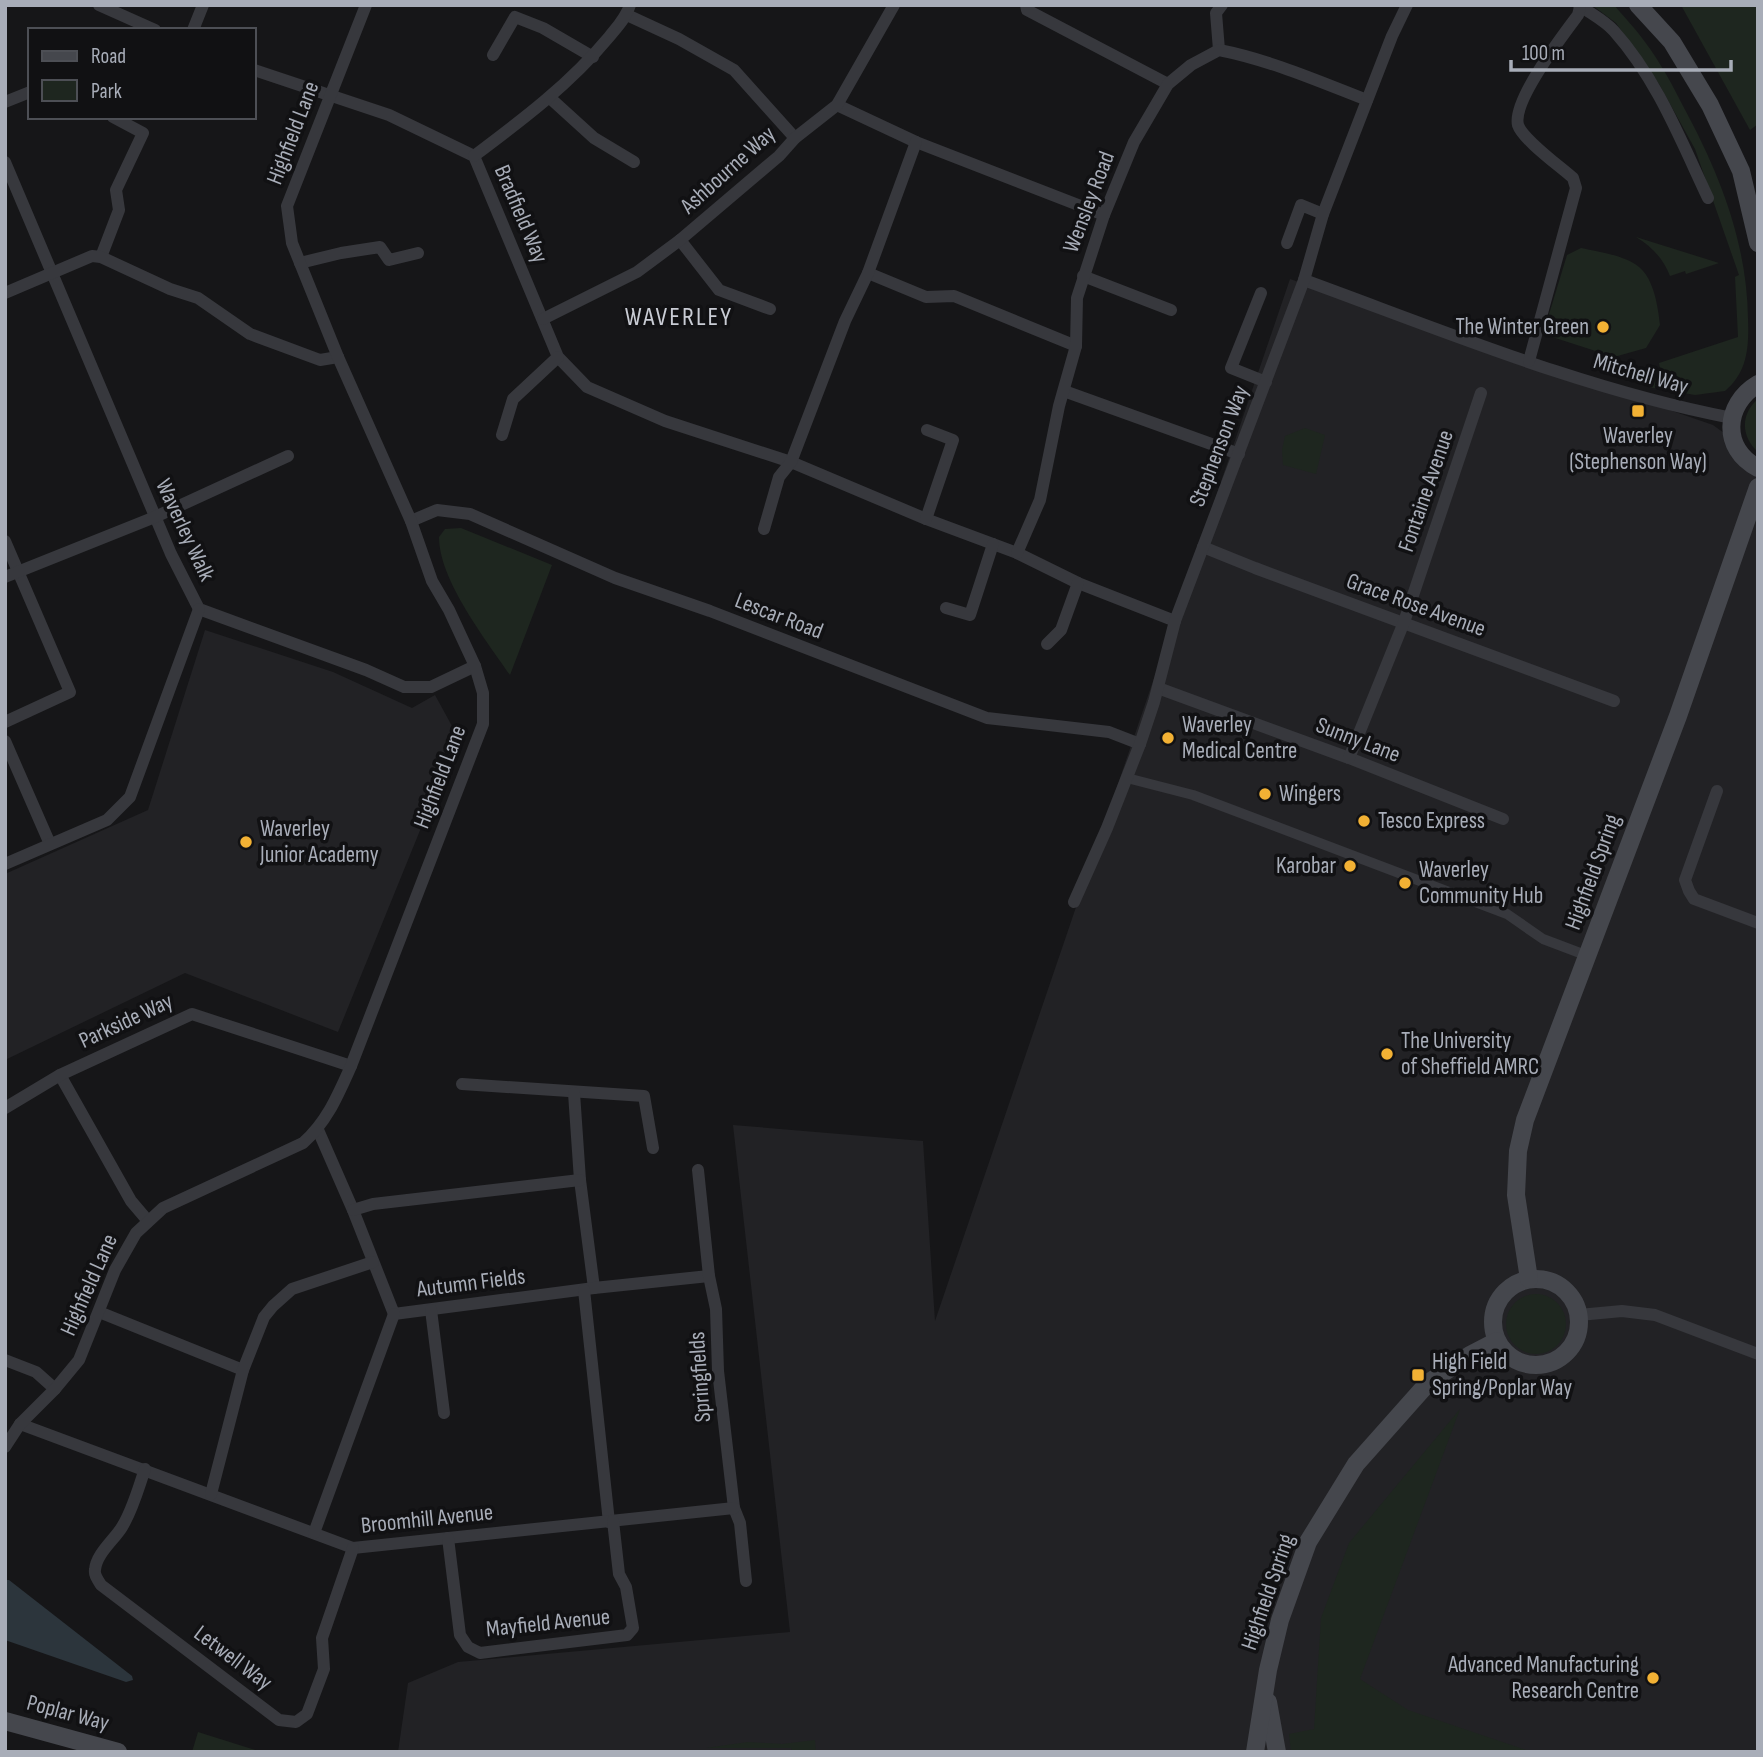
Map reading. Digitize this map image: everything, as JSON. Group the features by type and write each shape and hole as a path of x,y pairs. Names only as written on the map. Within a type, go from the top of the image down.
{"main road":[{"path":"1638,5 1672,42 1710,105 1741,171 1758,243"},
{"path":"1758,384 1745,393 1736,405 1732,418 1736,448 1746,460 1758,468"},
{"name":"Highfield Spring","path":"1529,1279 1516,1195 1518,1151 1525,1120 1687,690 1758,487"},
{"path":"1529,1279 1556,1283 1567,1291 1575,1302 1579,1315 1579,1330 1574,1344 1564,1356 1546,1365 1514,1360 1504,1352 1493,1328 1497,1302 1516,1283 1529,1279"},
{"name":"Highfield Spring","path":"1255,1752 1280,1620 1308,1542 1356,1464 1428,1383 1471,1354 1497,1341"},
{"path":"1266,1685 1277,1752"},
{"name":"Poplar Way","path":"5,1721 118,1752"},
{"name":"Highfield Spring","path":"1260,1725 1263,1752"}],"street":[{"path":"99,5 151,28"},
{"path":"194,28 203,5"},
{"name":"Highfield Lane","path":"5,1447 20,1424 79,1360 115,1270 136,1233 163,1208 303,1143 318,1130 351,1066 483,724 483,693 475,666 432,581 411,521 338,357 292,243 288,206 366,5"},
{"name":"Ashbourne Way","path":"543,319 637,272 680,240 779,156 795,138 837,105 894,5"},
{"path":"1026,5 1027,10 1168,84"},
{"path":"1222,5 1216,13 1219,50 1294,71 1367,100"},
{"name":"Stephenson Way","path":"1074,902 1140,744 1175,621 1304,280 1323,214 1392,36 1407,5"},
{"path":"1528,361 1576,183 1526,136 1518,127 1518,118 1521,105 1539,69 1578,15 1580,6 1614,31 1647,76 1709,198"},
{"path":"474,156 550,98 593,57 628,10 734,70 795,138"},
{"path":"493,55 515,17 543,27 593,57"},
{"name":"Wensley Road","path":"1017,553 1041,500 1059,406 1076,346 1077,298 1104,215 1135,142 1168,84 1191,65 1219,50"},
{"name":"Bradfield Way","path":"256,71 389,115 474,156 558,357 587,387 665,421 791,462 926,519 1017,553 1078,583 1175,621"},
{"path":"5,102 28,93"},
{"path":"550,98 594,138 634,162"},
{"path":"837,105 916,142 1104,215"},
{"path":"101,257 120,210 116,190 143,133 117,119"},
{"path":"764,529 779,477 791,462 916,142"},
{"name":"Waverley Walk","path":"5,162 171,554 200,609 366,670 404,687 430,687 475,666"},
{"path":"1287,243 1301,205 1323,214"},
{"path":"680,240 719,290 770,309"},
{"path":"300,264 341,253 380,247 389,260 418,253"},
{"path":"5,293 92,256 101,257 170,289 198,298 250,334 320,360 338,357"},
{"path":"867,273 926,297 954,296 1076,346"},
{"path":"1083,276 1171,310"},
{"name":"Mitchell Way","path":"1304,280 1528,361 1642,398 1732,418"},
{"path":"1261,293 1231,368 1266,382"},
{"path":"502,435 513,399 558,357"},
{"path":"1064,391 1239,454"},
{"name":"Fontaine Avenue","path":"1349,758 1404,622 1481,393"},
{"path":"926,519 953,440 927,430"},
{"path":"5,577 155,517 288,456"},
{"name":"Lescar Road","path":"411,521 437,510 470,514 615,578 710,611 986,718 1109,733 1140,744"},
{"path":"5,541 70,692 5,722"},
{"path":"946,608 970,615 993,544"},
{"name":"Grace Rose Avenue","path":"1203,547 1614,701"},
{"path":"1047,643 1061,630 1078,583"},
{"path":"5,864 107,820 130,797 200,609"},
{"name":"Sunny Lane","path":"1158,688 1349,758 1503,819"},
{"path":"5,741 51,844"},
{"path":"1127,778 1193,795 1507,914 1543,939 1588,956"},
{"path":"1717,791 1685,880 1694,899 1758,923"},
{"name":"Parkside Way","path":"5,1108 60,1075 192,1014 351,1066"},
{"path":"60,1075 131,1201 148,1221"},
{"path":"462,1084 644,1096 653,1148"},
{"path":"574,1093 611,1521"},
{"name":"Autumn Fields","path":"318,1130 394,1314 709,1276"},
{"name":"Springfields","path":"698,1170 709,1276 716,1309 718,1371 734,1508 740,1523 746,1581"},
{"path":"353,1210 373,1204 580,1180"},
{"path":"211,1494 243,1370 264,1317 281,1297 292,1289 373,1262"},
{"path":"432,1310 444,1413"},
{"path":"99,1311 243,1370"},
{"path":"1579,1315 1622,1311 1655,1315 1758,1354"},
{"path":"314,1533 394,1314"},
{"path":"5,1360 36,1372 55,1389"},
{"name":"Broomhill Avenue","path":"20,1424 353,1548 734,1508"},
{"name":"Letwell Way","path":"145,1469 131,1509 99,1559 95,1569 96,1577 101,1585 279,1720 296,1723 307,1714 324,1670 322,1637 353,1548"},
{"name":"Mayfield Avenue","path":"448,1538 460,1635 468,1647 480,1653 627,1635 633,1628 626,1587 619,1574 611,1521"}],"shaded area":[{"path":"1290,279 1713,425 1758,458 1758,1752 398,1752 408,1683 458,1662 790,1632 733,1125 923,1141 935,1321"},
{"name":"Waverley Junior Academy","path":"205,630 333,672 412,708 435,695 458,737 338,1032 185,973 5,1060 5,874 148,810"},
{"path":"5,1580 9,1580 132,1676 133,1680 126,1682 5,1640"}],"green space":[{"path":"1592,5 1614,5 1656,57 1696,131 1729,208 1742,262 1748,339 1743,367 1733,384 1725,391 1695,395 1648,387 1660,368 1659,363 1738,337 1735,277 1739,275 1695,149 1659,84 1616,23"},
{"path":"1681,5 1758,5 1758,124 1750,130"},
{"path":"1636,237 1719,263 1686,274 1685,271 1670,276 1656,254"},
{"path":"1581,248 1626,260 1644,272 1652,286 1660,325 1646,348 1614,357 1543,334 1567,255"},
{"path":"1758,399 1758,452 1748,440 1745,426 1748,412"},
{"path":"1305,428 1325,435 1316,474 1283,465 1285,436"},
{"path":"461,528 552,565 510,675 465,609 441,554 439,537 445,529"},
{"path":"1536,1294 1553,1299 1561,1307 1566,1324 1561,1341 1553,1349 1536,1354 1519,1349 1511,1341 1506,1324 1511,1307 1519,1299"},
{"path":"1460,1409 1360,1679 1408,1710 1532,1752 1291,1752 1289,1734 1314,1729 1321,1618 1349,1543"},
{"path":"198,1732 262,1752 192,1752"},
{"path":"815,1740 816,1752 792,1752 791,1748 706,1748 748,1742 782,1744"}],"place":[{"name":"The Winter Green","path":"1603,327"},
{"name":"Waverley (Stephenson Way)","path":"1638,411"},
{"name":"Waverley Medical Centre","path":"1168,738"},
{"name":"Wingers","path":"1265,794"},
{"name":"Tesco Express","path":"1364,821"},
{"name":"Waverley Junior Academy","path":"246,842"},
{"name":"Karobar","path":"1350,866"},
{"name":"Waverley Community Hub","path":"1405,883"},
{"name":"The University of Sheffield AMRC","path":"1387,1054"},
{"name":"High Field Spring/Poplar Way","path":"1418,1375"},
{"name":"Advanced Manufacturing Research Centre","path":"1653,1678"}],"district":[{"name":"WAVERLEY","path":"679,317"}]}
